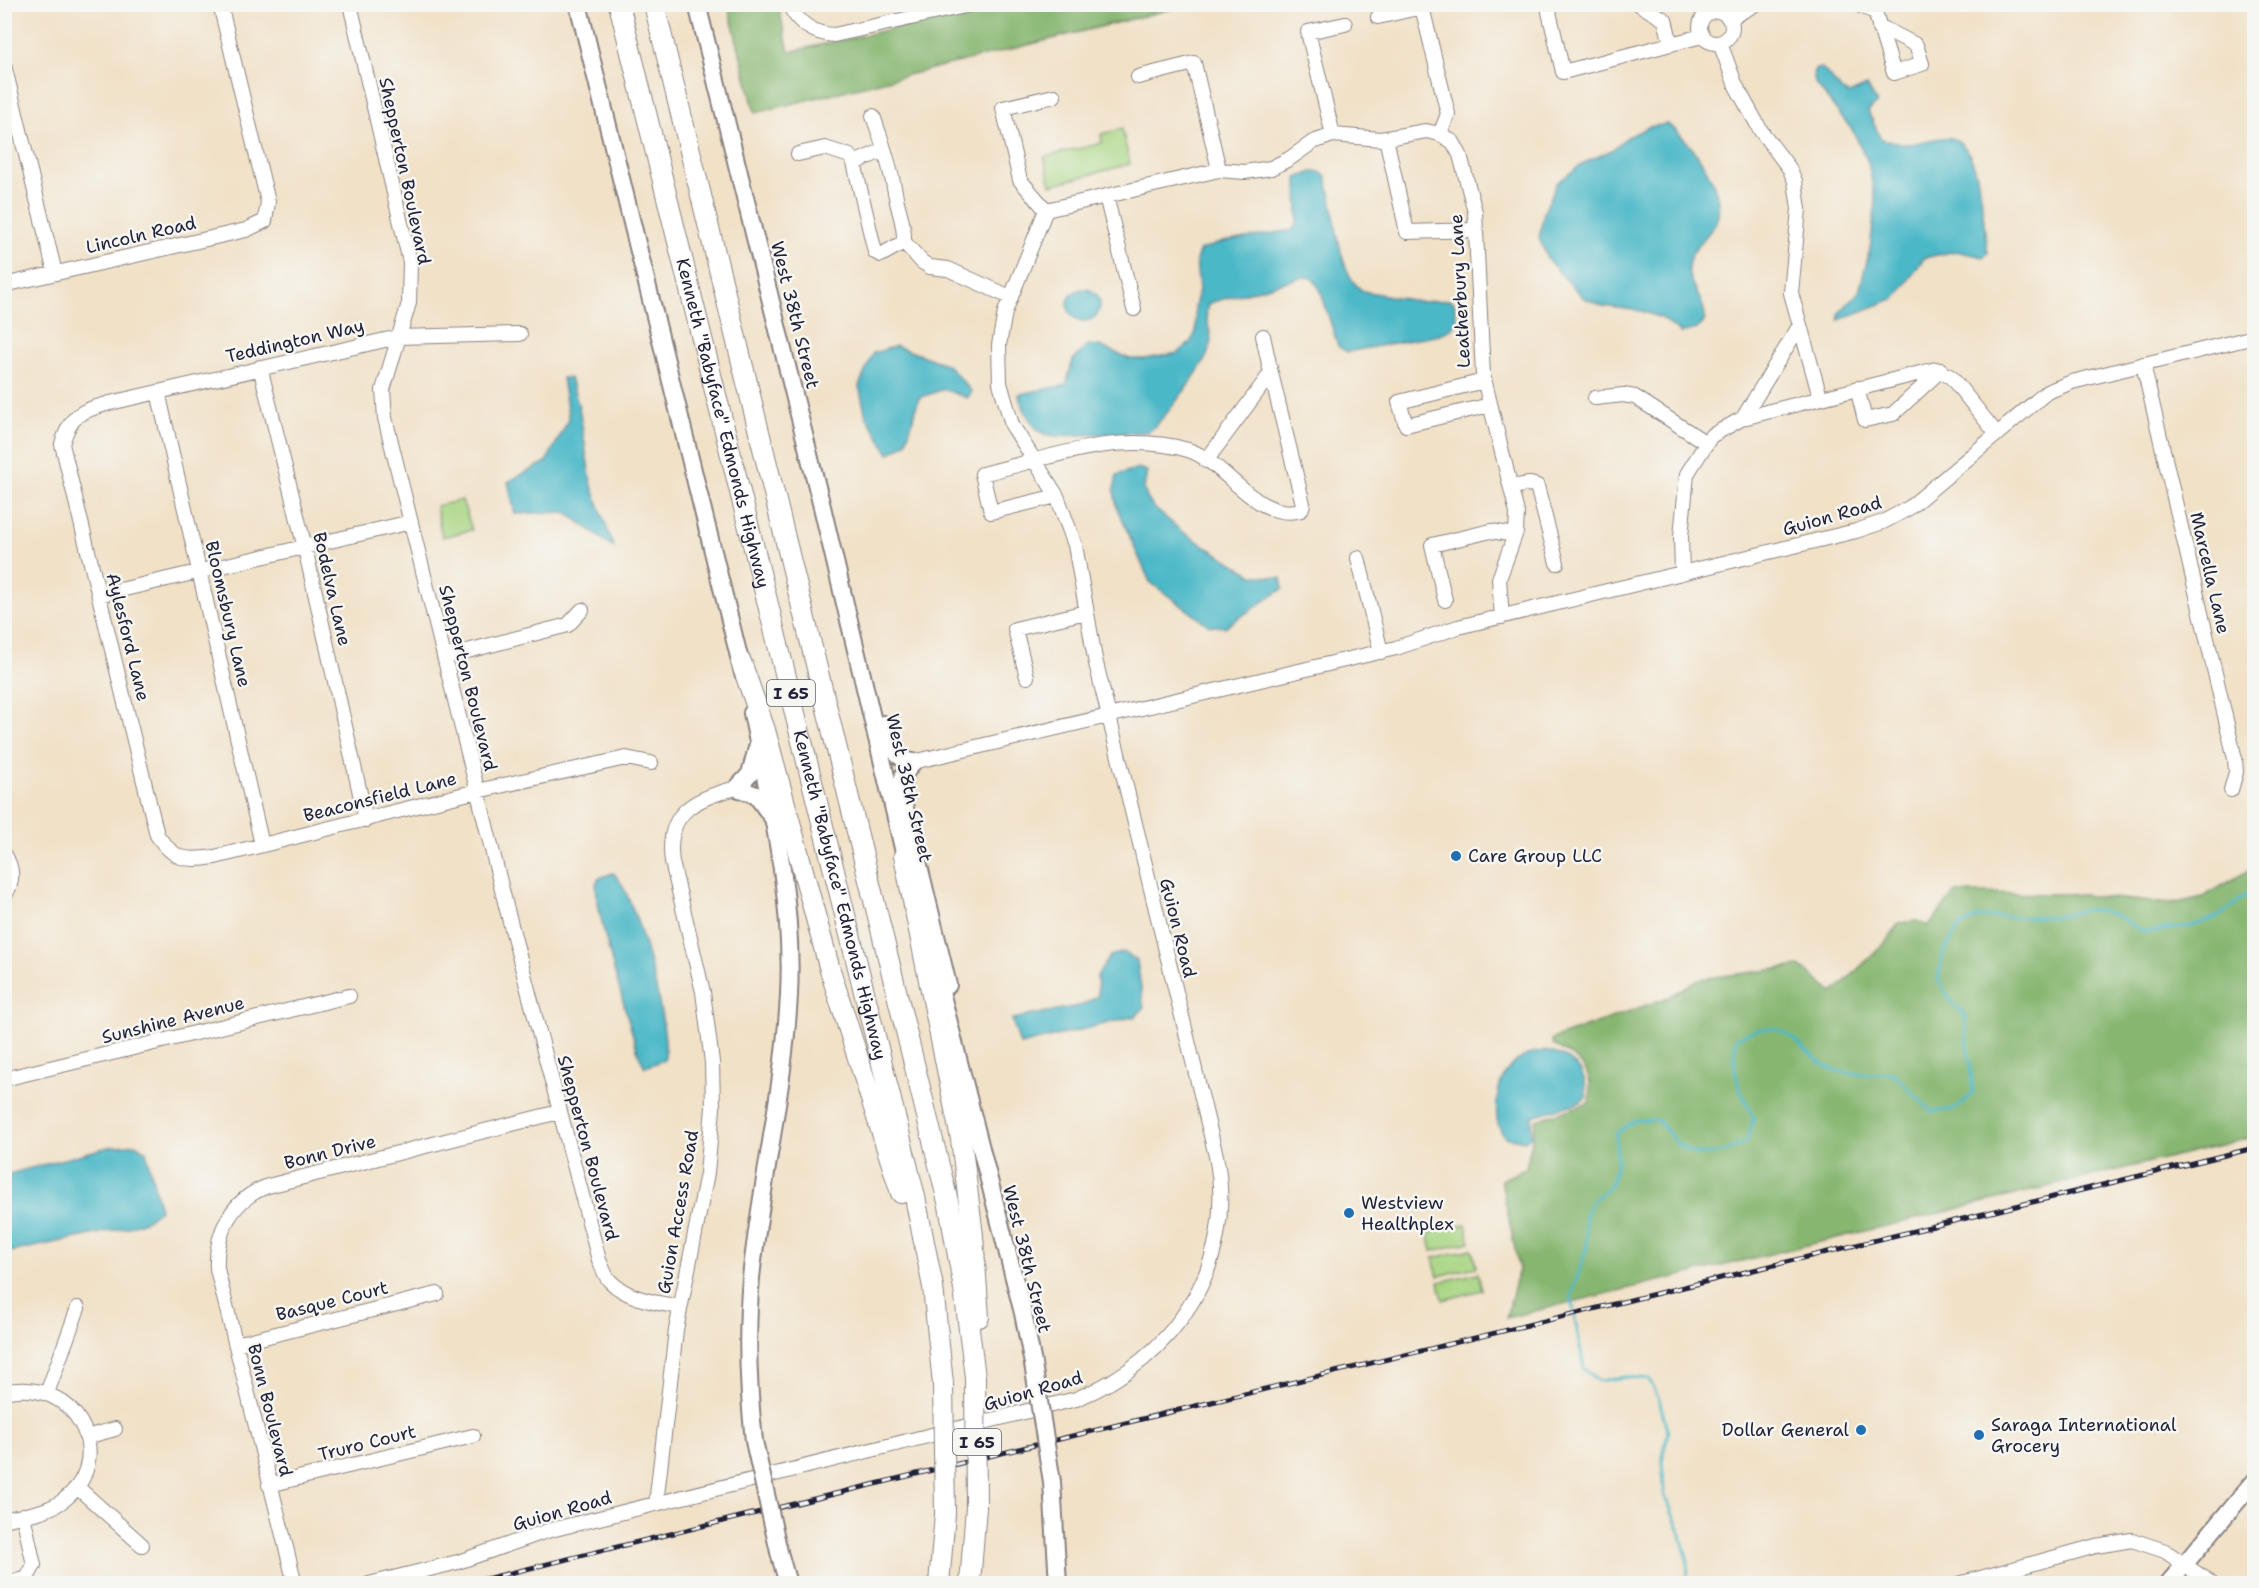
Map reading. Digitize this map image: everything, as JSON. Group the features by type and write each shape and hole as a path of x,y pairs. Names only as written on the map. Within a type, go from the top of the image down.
{"highway":[{"name":"Kenneth \"Babyface\" Edmonds Highway","path":"619,4 896,1119 933,1287 943,1384 945,1514 939,1584"},
{"name":"Kenneth \"Babyface\" Edmonds Highway","path":"654,4 949,1206 964,1289 975,1377 976,1507 970,1584"},
{"path":"741,662 765,730 830,970 933,1287"},
{"path":"904,856 961,1139 980,1308 975,1377"}],"main road":[{"path":"578,4 652,315 741,662 776,822 788,911 789,992 784,1055 751,1280 748,1356 754,1441 788,1584"},
{"name":"West 38th Street","path":"697,4 861,664 904,856 1023,1313 1052,1482 1059,1584"},
{"path":"861,664 889,742 901,757 913,762 903,776 902,796 953,1006 962,1075"},
{"path":"758,743 752,770 737,788 759,798 776,822"},
{"path":"2168,1584 2254,1481"}],"street":[{"name":"Lincoln Road","path":"4,285 246,230 265,221 268,202 220,4"},
{"name":"Shepperton Boulevard","path":"350,4 410,262 409,303 383,390 385,418 558,1112 599,1260 609,1281 626,1292 647,1301 680,1307"},
{"path":"789,4 795,16 809,28 825,34 844,34 974,4"},
{"path":"1553,4 1549,12 1563,72 1702,36"},
{"path":"1640,4 1665,20 1671,44"},
{"path":"1730,19 1756,4"},
{"path":"1857,4 1873,8 1879,26 1894,71 1922,64 1916,45 1879,26"},
{"path":"1046,210 1219,170 1245,172 1271,168 1289,159 1313,142 1333,135 1386,138 1423,131 1440,134 1448,114 1422,7 1378,17"},
{"path":"1719,12 1730,19 1732,27 1730,35 1720,43 1710,42 1702,36 1700,26 1706,15 1719,12"},
{"path":"1333,135 1308,33 1345,24"},
{"path":"1720,43 1736,86 1761,131 1796,181 1799,209 1791,289 1820,397"},
{"path":"1138,76 1194,63 1219,170"},
{"path":"4,65 56,273"},
{"path":"1046,210 1020,180 1003,108 1054,96"},
{"path":"873,116 892,168 896,198 903,217 899,245"},
{"name":"Leatherbury Lane","path":"1440,134 1453,142 1460,155 1475,212 1484,381 1517,518 1515,535 1499,579 1502,617"},
{"path":"1386,138 1407,232 1476,230"},
{"path":"798,154 825,148 847,154 854,163 875,252 882,255 899,245"},
{"path":"854,163 884,150"},
{"path":"1106,196 1134,309"},
{"path":"1046,210 1010,297 999,345 1000,383 1012,424 1057,496 1075,545 1090,639 1108,715"},
{"path":"899,245 930,267 948,269 1010,297"},
{"path":"1743,418 1800,325"},
{"name":"Teddington Way","path":"81,411 260,367 398,337 520,334"},
{"path":"1057,496 991,512 982,474 1083,448 1133,443 1187,450 1206,461 1267,506 1283,511 1302,508 1263,336"},
{"name":"Guion Road","path":"913,762 1381,652 1458,627 1834,537 1883,522 1909,508 2033,402 2058,387 2254,338"},
{"name":"Marcella Lane","path":"2143,364 2235,759 2236,772 2231,790"},
{"name":"Bodelva Lane","path":"260,367 366,820"},
{"path":"1682,573 1685,480 1706,443 1717,432 1743,418 1930,369 1941,370 1951,377 1996,433"},
{"path":"1857,388 1866,420 1893,414 1941,370"},
{"path":"1206,461 1271,373"},
{"name":"Leatherbury Lane","path":"1484,381 1400,402 1401,410 1406,425 1490,405"},
{"name":"Bloomsbury Lane","path":"158,392 262,845"},
{"path":"1595,398 1623,395 1635,397 1706,443"},
{"name":"Aylesford Lane","path":"81,411 68,426 62,444 157,835 169,852 189,861"},
{"path":"1511,488 1530,484 1537,486 1557,563"},
{"path":"99,595 411,522"},
{"path":"1445,600 1432,545 1491,531 1515,535"},
{"path":"1358,558 1381,652"},
{"path":"444,657 568,625 582,610"},
{"path":"1026,677 1015,629 1086,612"},
{"name":"Guion Road","path":"369,1584 458,1562 548,1532 1076,1399 1108,1385 1137,1366 1172,1331 1195,1298 1209,1266 1221,1203 1219,1172 1108,715"},
{"name":"Beaconsfield Lane","path":"189,861 366,820 477,791 626,758 651,762"},
{"name":"Guion Access Road","path":"656,1504 680,1307 707,1173 711,1133 712,1072 703,992 672,862 671,839 676,824 690,806 709,796 737,788"},
{"path":"4,854 12,873 11,886 4,897"},
{"name":"Sunshine Avenue","path":"4,1079 349,996"},
{"name":"Bonn Drive","path":"218,1244 225,1222 236,1207 263,1188 558,1112"},
{"name":"Bonn Boulevard","path":"218,1244 217,1269 295,1584"},
{"name":"Basque Court","path":"236,1344 436,1294"},
{"path":"47,1393 78,1308"},
{"path":"4,1392 24,1389 47,1393 74,1412 86,1437 88,1457 76,1487 68,1497 50,1508 4,1520"},
{"path":"86,1437 115,1429"},
{"name":"Truro Court","path":"269,1485 473,1436"},
{"path":"76,1487 142,1545"},
{"path":"14,1582 27,1578 34,1565 23,1515"},
{"path":"1959,1584 2096,1546 2127,1540 2152,1546 2185,1563 2212,1584"}],"green space":[{"path":"728,5 778,5 789,52 996,5 1188,5 755,113"},
{"path":"1122,129 1130,164 1051,185 1044,157 1102,143 1101,134"},
{"path":"462,500 472,530 442,537 436,506"},
{"path":"2254,867 2254,1137 1506,1318 1519,1269 1501,1180 1526,1168 1536,1120 1589,1103 1591,1092 1588,1074 1583,1067 1571,1055 1553,1045 1552,1039 1669,997 1699,979 1800,966 1833,993 1885,943 1899,923 1917,921 1929,926 1954,893 2072,894 2172,904 2203,897"},
{"path":"1466,1224 1470,1242 1432,1251 1428,1233"},
{"path":"1472,1249 1476,1267 1438,1276 1433,1258"},
{"path":"1478,1273 1482,1290 1443,1300 1439,1282"}],"water":[{"path":"1822,68 1842,91 1849,94 1867,86 1877,103 1868,111 1881,139 1909,144 1951,138 1962,144 1976,171 1988,253 1983,257 1956,251 1924,258 1896,298 1839,320 1839,313 1859,292 1870,249 1876,202 1868,162 1853,131 1815,83 1813,73 1816,69"},
{"path":"1667,124 1697,154 1712,182 1717,196 1718,210 1713,228 1691,256 1688,269 1691,282 1703,306 1705,320 1697,329 1680,333 1662,318 1641,311 1603,306 1584,298 1548,260 1539,238 1544,212 1557,183 1582,164 1612,150 1626,138 1648,127"},
{"path":"1312,172 1320,172 1326,177 1342,255 1354,282 1363,291 1422,302 1450,300 1454,303 1457,321 1451,329 1438,335 1347,352 1338,346 1320,289 1312,278 1303,277 1209,303 1206,313 1211,344 1208,353 1184,391 1148,432 1057,436 1044,434 1038,430 1026,413 1019,394 1066,385 1073,360 1088,345 1100,346 1130,359 1145,359 1178,353 1190,343 1196,332 1195,307 1199,290 1196,260 1200,250 1223,242 1293,230 1298,221 1297,178"},
{"path":"1084,289 1095,294 1100,305 1095,316 1084,321 1073,316 1068,305 1073,294"},
{"path":"896,346 948,365 972,392 967,398 944,389 919,398 906,443 889,454 866,416 859,386 873,353"},
{"path":"562,378 570,378 579,407 591,483 614,548 566,512 515,514 508,482 546,462 569,419"},
{"path":"1138,468 1147,471 1144,489 1153,507 1184,533 1252,575 1281,578 1283,589 1225,627 1208,625 1150,582 1117,508 1114,490 1117,475"},
{"path":"613,873 622,884 641,932 663,1023 664,1060 645,1067 639,1056 600,912 597,881"},
{"path":"1124,952 1137,961 1144,1008 1136,1016 1020,1045 1012,1019 1083,1005 1098,996 1097,976 1110,956"},
{"path":"1544,1051 1562,1056 1576,1065 1584,1079 1586,1098 1578,1103 1532,1116 1531,1136 1525,1141 1505,1137 1498,1124 1497,1116 1498,1090 1501,1081 1510,1066 1517,1061 1525,1056"},
{"path":"135,1144 146,1151 160,1210 147,1220 129,1227 5,1253 5,1175 108,1147"}],"waterway":[{"path":"1687,1584 1688,1563 1680,1531 1665,1496 1662,1462 1668,1433 1659,1399 1649,1379 1626,1377 1599,1381 1584,1369 1571,1296 1587,1247 1585,1221 1591,1202 1611,1185 1617,1162 1616,1134 1635,1120 1658,1120 1680,1146 1696,1154 1723,1152 1747,1141 1754,1118 1737,1080 1734,1050 1736,1039 1766,1028 1777,1029 1786,1034 1834,1070 1859,1074 1893,1073 1932,1112 1956,1109 1973,1093 1965,1016 1949,998 1938,979 1943,954 1958,928 1977,917 2053,917 2088,909 2116,915 2144,932 2191,926 2218,917 2254,889"}],"railway":[{"path":"465,1584 2254,1148"}],"place":[{"name":"Care Group LLC","path":"1456,856"},
{"name":"Westview Healthplex","path":"1349,1213"},
{"name":"Dollar General","path":"1861,1430"},
{"name":"Saraga International Grocery","path":"1979,1435"}]}
